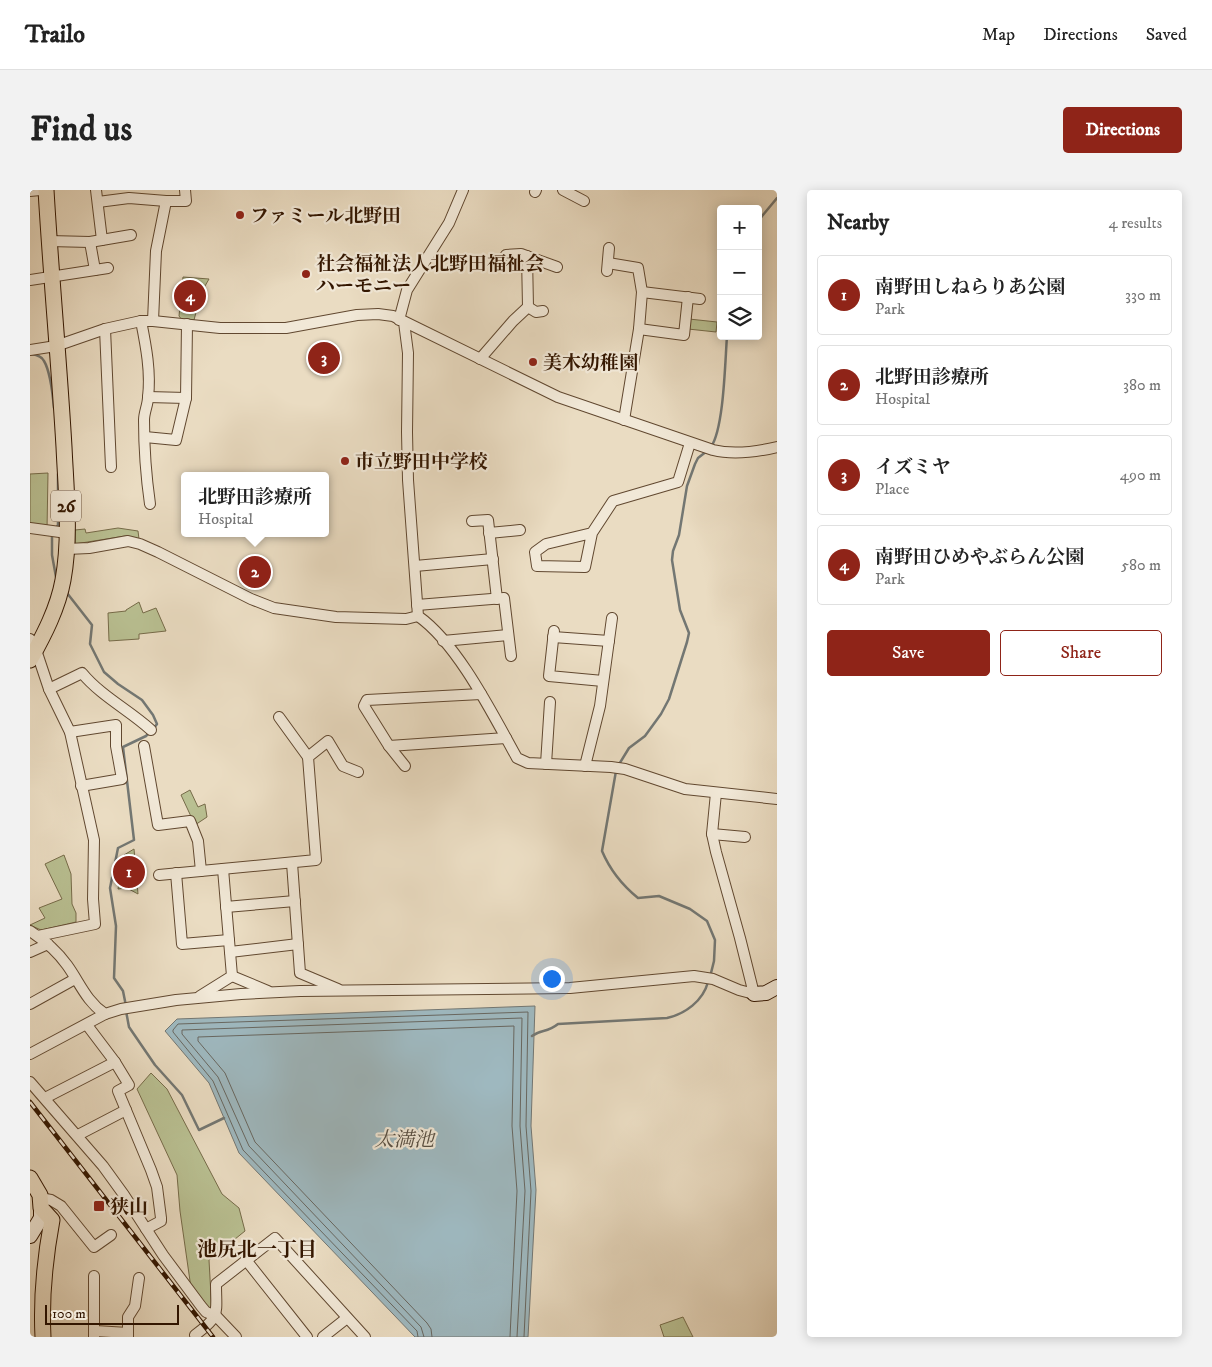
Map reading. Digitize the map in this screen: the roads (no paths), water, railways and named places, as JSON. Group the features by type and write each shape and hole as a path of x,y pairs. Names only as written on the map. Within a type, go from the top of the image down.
{"main road":[{"name":"26","path":"32,650 49,626 60,591 68,549 61,406 46,190"},
{"path":"30,1178 40,1203 52,1220 44,1302 43,1337"}],"street":[{"path":"30,191 40,190"},
{"path":"96,190 102,240"},
{"path":"98,202 146,194 166,201 186,201 185,190"},
{"path":"463,190 449,223 407,290 401,321 408,353 408,480 418,616 431,626 465,669 517,758 528,763 625,769 685,789 777,799"},
{"path":"563,190 584,202"},
{"path":"153,321 156,251 166,201"},
{"path":"49,241 90,242 131,235"},
{"path":"90,242 95,270"},
{"path":"609,248 608,267 638,268 642,292 639,329 624,420"},
{"path":"506,255 521,254 557,267"},
{"path":"480,359 513,321 528,307 527,256"},
{"path":"30,280 108,268"},
{"path":"642,292 700,299"},
{"path":"639,329 684,335 688,297"},
{"path":"528,307 536,312 542,311"},
{"path":"30,350 56,346 105,329 141,322 153,321 220,328 286,328 357,315 378,314 393,316 558,397 710,449 723,453 777,448"},
{"path":"141,322 146,346 148,397 144,418 147,486 150,504"},
{"path":"145,437 176,440 186,398 188,374 187,324"},
{"path":"105,329 110,467"},
{"path":"148,397 186,398"},
{"path":"592,533 546,544 534,552 537,566 585,567 592,533 612,501 678,482 690,442"},
{"path":"472,521 488,520 498,598"},
{"path":"30,528 67,532"},
{"path":"489,533 520,530"},
{"path":"68,549 89,548 128,541 140,544 274,608 336,617 406,619 418,616"},
{"path":"415,566 493,559"},
{"path":"417,605 504,598 511,656"},
{"path":"585,766 600,706 612,618"},
{"path":"603,681 549,676 554,634 609,641"},
{"path":"443,641 508,635"},
{"path":"32,650 70,732 94,840 93,899 95,924 34,933"},
{"path":"49,689 82,673 91,683 136,716 151,730"},
{"path":"405,766 389,746 364,706 368,700 480,694"},
{"path":"546,764 549,702"},
{"path":"159,875 316,860 308,757 279,717"},
{"path":"70,732 116,725 116,746 122,779 81,786"},
{"path":"389,746 506,738"},
{"path":"308,757 328,741 343,766 358,772"},
{"path":"144,746 158,825 190,822 198,841 201,871"},
{"path":"716,793 712,834 719,867 754,994"},
{"path":"712,834 745,838"},
{"path":"292,863 300,973 342,991"},
{"path":"223,869 232,976"},
{"path":"176,873 182,944 229,940"},
{"path":"226,907 294,901"},
{"path":"34,933 48,944 68,966 95,1007 105,1014"},
{"path":"30,952 48,944"},
{"path":"230,952 298,944"},
{"path":"232,976 272,992"},
{"path":"198,998 232,976"},
{"path":"30,1054 105,1014 121,1009 198,998 272,992 570,988 694,976 713,979 754,994 766,993 777,988"},
{"path":"30,1004 75,979"},
{"path":"87,1025 115,1062 129,1085 118,1091 157,1187 161,1221 146,1229"},
{"path":"45,1098 115,1062"},
{"path":"30,1082 78,1135 124,1195 201,1306 206,1312 216,1316 236,1337"},
{"path":"78,1135 126,1110"},
{"path":"30,1236 40,1218 40,1203 51,1200 61,1206 94,1247 110,1235"},
{"path":"195,1335 210,1324 216,1316 216,1284 275,1238 365,1337"},
{"path":"246,1260 307,1337"},
{"path":"94,1276 94,1334 128,1335 128,1317 136,1306 138,1278"},
{"path":"323,1337 347,1318"}],"water":[{"name":"太満池","path":"535,1006 531,1126 536,1190 528,1337 415,1337 239,1153 209,1083 165,1031 177,1019"}],"waterway":[{"path":"762,216 777,198"},
{"path":"711,447 719,425 727,340"},
{"path":"31,354 42,358 46,365 54,408"},
{"path":"618,766 629,748 645,736 661,714 669,699 687,642 689,633 680,610 672,560 679,535 687,486 698,458 707,451"},
{"path":"56,528 58,525 58,474"},
{"path":"52,534 52,555 56,577"},
{"path":"67,593 92,625 90,644 104,672 142,700 157,724 154,728"},
{"path":"126,1006 123,991 114,978 116,926 110,888 118,848 134,840 123,747 146,736 150,732"},
{"path":"616,771 602,851 617,877 638,898 659,896 690,909 707,921 715,940 714,961 710,977"},
{"path":"532,1036 538,1032 551,1029 558,1024 667,1018 674,1016 687,1010 698,1001 708,982"},
{"path":"126,1011 129,1027 155,1065 182,1095 199,1130 224,1118"}],"railway":[{"path":"30,1102 213,1337"}],"place":[{"name":"ファミール北野田","path":"240,215"},
{"name":"社会福祉法人北野田福祉会 ハーモニー","path":"306,274"},
{"name":"南野田ひめやぶらん公園","path":"190,296"},
{"name":"イズミヤ","path":"324,358"},
{"name":"美木幼稚園","path":"533,362"},
{"name":"市立野田中学校","path":"345,461"},
{"name":"北野田診療所","path":"255,572"},
{"name":"南野田しねらりあ公園","path":"129,872"},
{"name":"狭山","path":"99,1206"}],"district":[{"name":"池尻北一丁目","path":"257,1249"}]}
